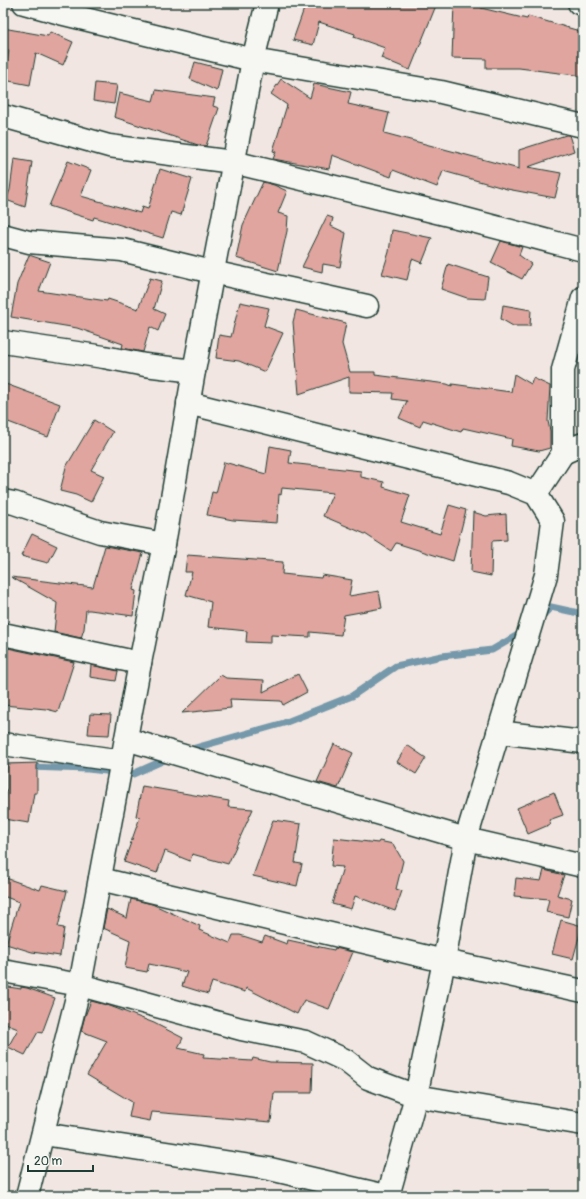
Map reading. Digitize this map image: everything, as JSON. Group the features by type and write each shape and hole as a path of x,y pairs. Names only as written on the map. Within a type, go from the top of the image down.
{"street":[{"path":"24,3 253,60 441,92 583,126"},
{"path":"27,1196 80,986 140,663 164,544 212,272 253,60 267,3"},
{"path":"579,3 583,4"},
{"path":"3,116 109,146 233,162 465,219 583,250"},
{"path":"3,235 29,242 122,250 212,272 367,306"},
{"path":"563,453 563,370 583,298"},
{"path":"3,342 104,357 145,365 194,371"},
{"path":"43,1134 263,1168 387,1196 416,1096 444,961 466,839 546,575 553,521 536,494 509,483 188,403"},
{"path":"536,494 563,453 583,444"},
{"path":"3,501 100,532 164,544"},
{"path":"3,634 140,663"},
{"path":"498,732 583,742"},
{"path":"126,739 466,839 583,866"},
{"path":"3,744 122,761"},
{"path":"100,879 444,961 583,991"},
{"path":"3,972 80,986 241,1029 306,1042 345,1060 368,1078 416,1096 583,1124"}],"building":[{"path":"306,3 437,3 410,70 381,58 385,48 354,37 355,34 319,22 313,45 293,40"},
{"path":"454,3 481,5 481,8 527,19 528,16 583,32 583,76 519,68 486,68 486,59 452,58"},
{"path":"3,28 48,36 50,32 73,42 63,65 36,53 30,85 4,80 9,50 3,49"},
{"path":"195,62 222,69 217,91 190,79"},
{"path":"281,79 310,98 314,84 351,92 348,104 389,113 384,133 519,169 519,150 569,135 574,151 528,167 561,173 555,198 507,189 443,171 437,187 393,170 391,177 332,155 329,169 273,159 276,152 273,151 287,105 271,94"},
{"path":"95,83 117,85 114,104 93,101"},
{"path":"156,90 215,98 213,106 219,108 206,146 198,145 114,117 119,93 153,101"},
{"path":"14,159 32,162 25,207 6,200 10,190"},
{"path":"68,161 91,170 81,196 140,213 142,207 148,209 160,169 192,179 181,215 171,212 163,238 94,217 93,220 49,206"},
{"path":"263,182 287,191 278,213 288,216 287,231 278,271 236,258 243,225"},
{"path":"327,216 333,218 331,226 346,233 340,267 323,264 322,272 302,267"},
{"path":"392,230 432,238 422,263 412,259 407,280 382,274 389,252"},
{"path":"501,241 522,247 519,255 531,264 522,279 491,263"},
{"path":"29,255 50,262 39,291 107,301 108,299 138,309 150,278 162,281 154,309 165,314 158,331 150,327 143,352 122,348 123,344 77,328 11,317 17,284"},
{"path":"448,264 488,277 485,299 467,298 441,289"},
{"path":"240,302 269,308 264,326 283,333 265,372 239,361 216,358 219,335 231,337"},
{"path":"503,305 531,310 530,326 513,326 501,319"},
{"path":"296,310 346,323 342,344 350,372 375,372 375,375 447,384 452,386 452,384 511,392 514,374 531,384 533,378 550,386 548,421 550,431 550,448 539,451 511,446 512,439 463,428 461,432 423,420 420,427 399,418 407,401 392,399 393,393 349,392 349,377 299,394 293,322"},
{"path":"3,383 60,404 48,437 3,420"},
{"path":"94,420 113,432 91,470 104,476 91,502 76,495 60,491 66,467"},
{"path":"270,446 291,450 289,463 361,471 361,477 384,482 383,487 410,495 401,522 440,534 449,505 466,510 453,561 396,543 391,551 365,534 323,516 333,493 282,488 281,495 279,494 277,523 233,520 207,515 212,492 216,493 224,462 266,474"},
{"path":"473,512 486,516 506,514 507,540 492,541 491,576 471,572"},
{"path":"32,534 57,546 48,563 21,556"},
{"path":"105,546 143,553 133,590 136,591 133,616 86,610 84,629 81,638 54,632 57,603 11,577 93,587"},
{"path":"187,555 283,562 282,574 321,578 322,575 352,580 349,596 379,591 382,608 344,615 341,635 310,632 310,637 271,635 271,643 246,642 247,631 208,627 211,602 186,595 192,572 185,572"},
{"path":"3,647 74,662 58,712 46,709 3,705"},
{"path":"91,665 118,671 116,681 90,677"},
{"path":"298,674 307,692 283,705 281,701 230,699 231,708 182,713 221,675 226,678 264,680 263,692"},
{"path":"90,714 111,715 109,735 88,734"},
{"path":"334,744 353,753 338,788 317,782"},
{"path":"407,745 426,758 416,774 397,762"},
{"path":"37,763 37,793 34,793 29,823 3,819 7,788 7,764"},
{"path":"142,786 229,801 228,807 253,809 228,864 192,854 190,861 165,851 157,873 124,862 140,817 136,816"},
{"path":"554,792 563,815 549,820 551,824 528,834 517,808"},
{"path":"273,820 301,824 295,863 302,864 297,886 253,876"},
{"path":"334,838 378,843 379,841 393,844 403,861 396,889 402,891 395,911 355,896 351,909 332,904 343,867 331,866"},
{"path":"544,870 564,875 557,895 572,899 568,917 546,912 549,899 514,896 516,878 541,881"},
{"path":"3,877 40,890 42,885 67,891 58,927 64,928 60,956 32,952 6,944 19,902 3,896"},
{"path":"131,899 152,904 200,926 199,930 230,943 233,935 240,935 262,942 265,936 287,944 288,940 334,950 335,948 353,952 329,1009 304,1000 297,1014 246,988 245,992 212,982 208,994 182,986 187,972 149,964 147,972 125,968 130,940 103,928 107,909 127,918"},
{"path":"561,920 582,926 573,959 552,954"},
{"path":"3,986 21,989 21,987 27,988 55,998 42,1033 38,1032 25,1055 8,1047 18,1029 3,1023"},
{"path":"91,1001 110,1006 154,1023 183,1038 178,1048 204,1054 203,1058 252,1061 253,1058 270,1062 313,1063 312,1093 274,1093 271,1122 152,1112 150,1121 129,1117 132,1102 87,1075 107,1041 81,1031"}],"waterway":[{"path":"540,618 551,607 583,614"},
{"path":"188,750 284,723 352,696 396,666 442,656 492,650 523,632"},
{"path":"29,767 88,769 133,774 171,757"},
{"path":"3,767 17,767"}]}
